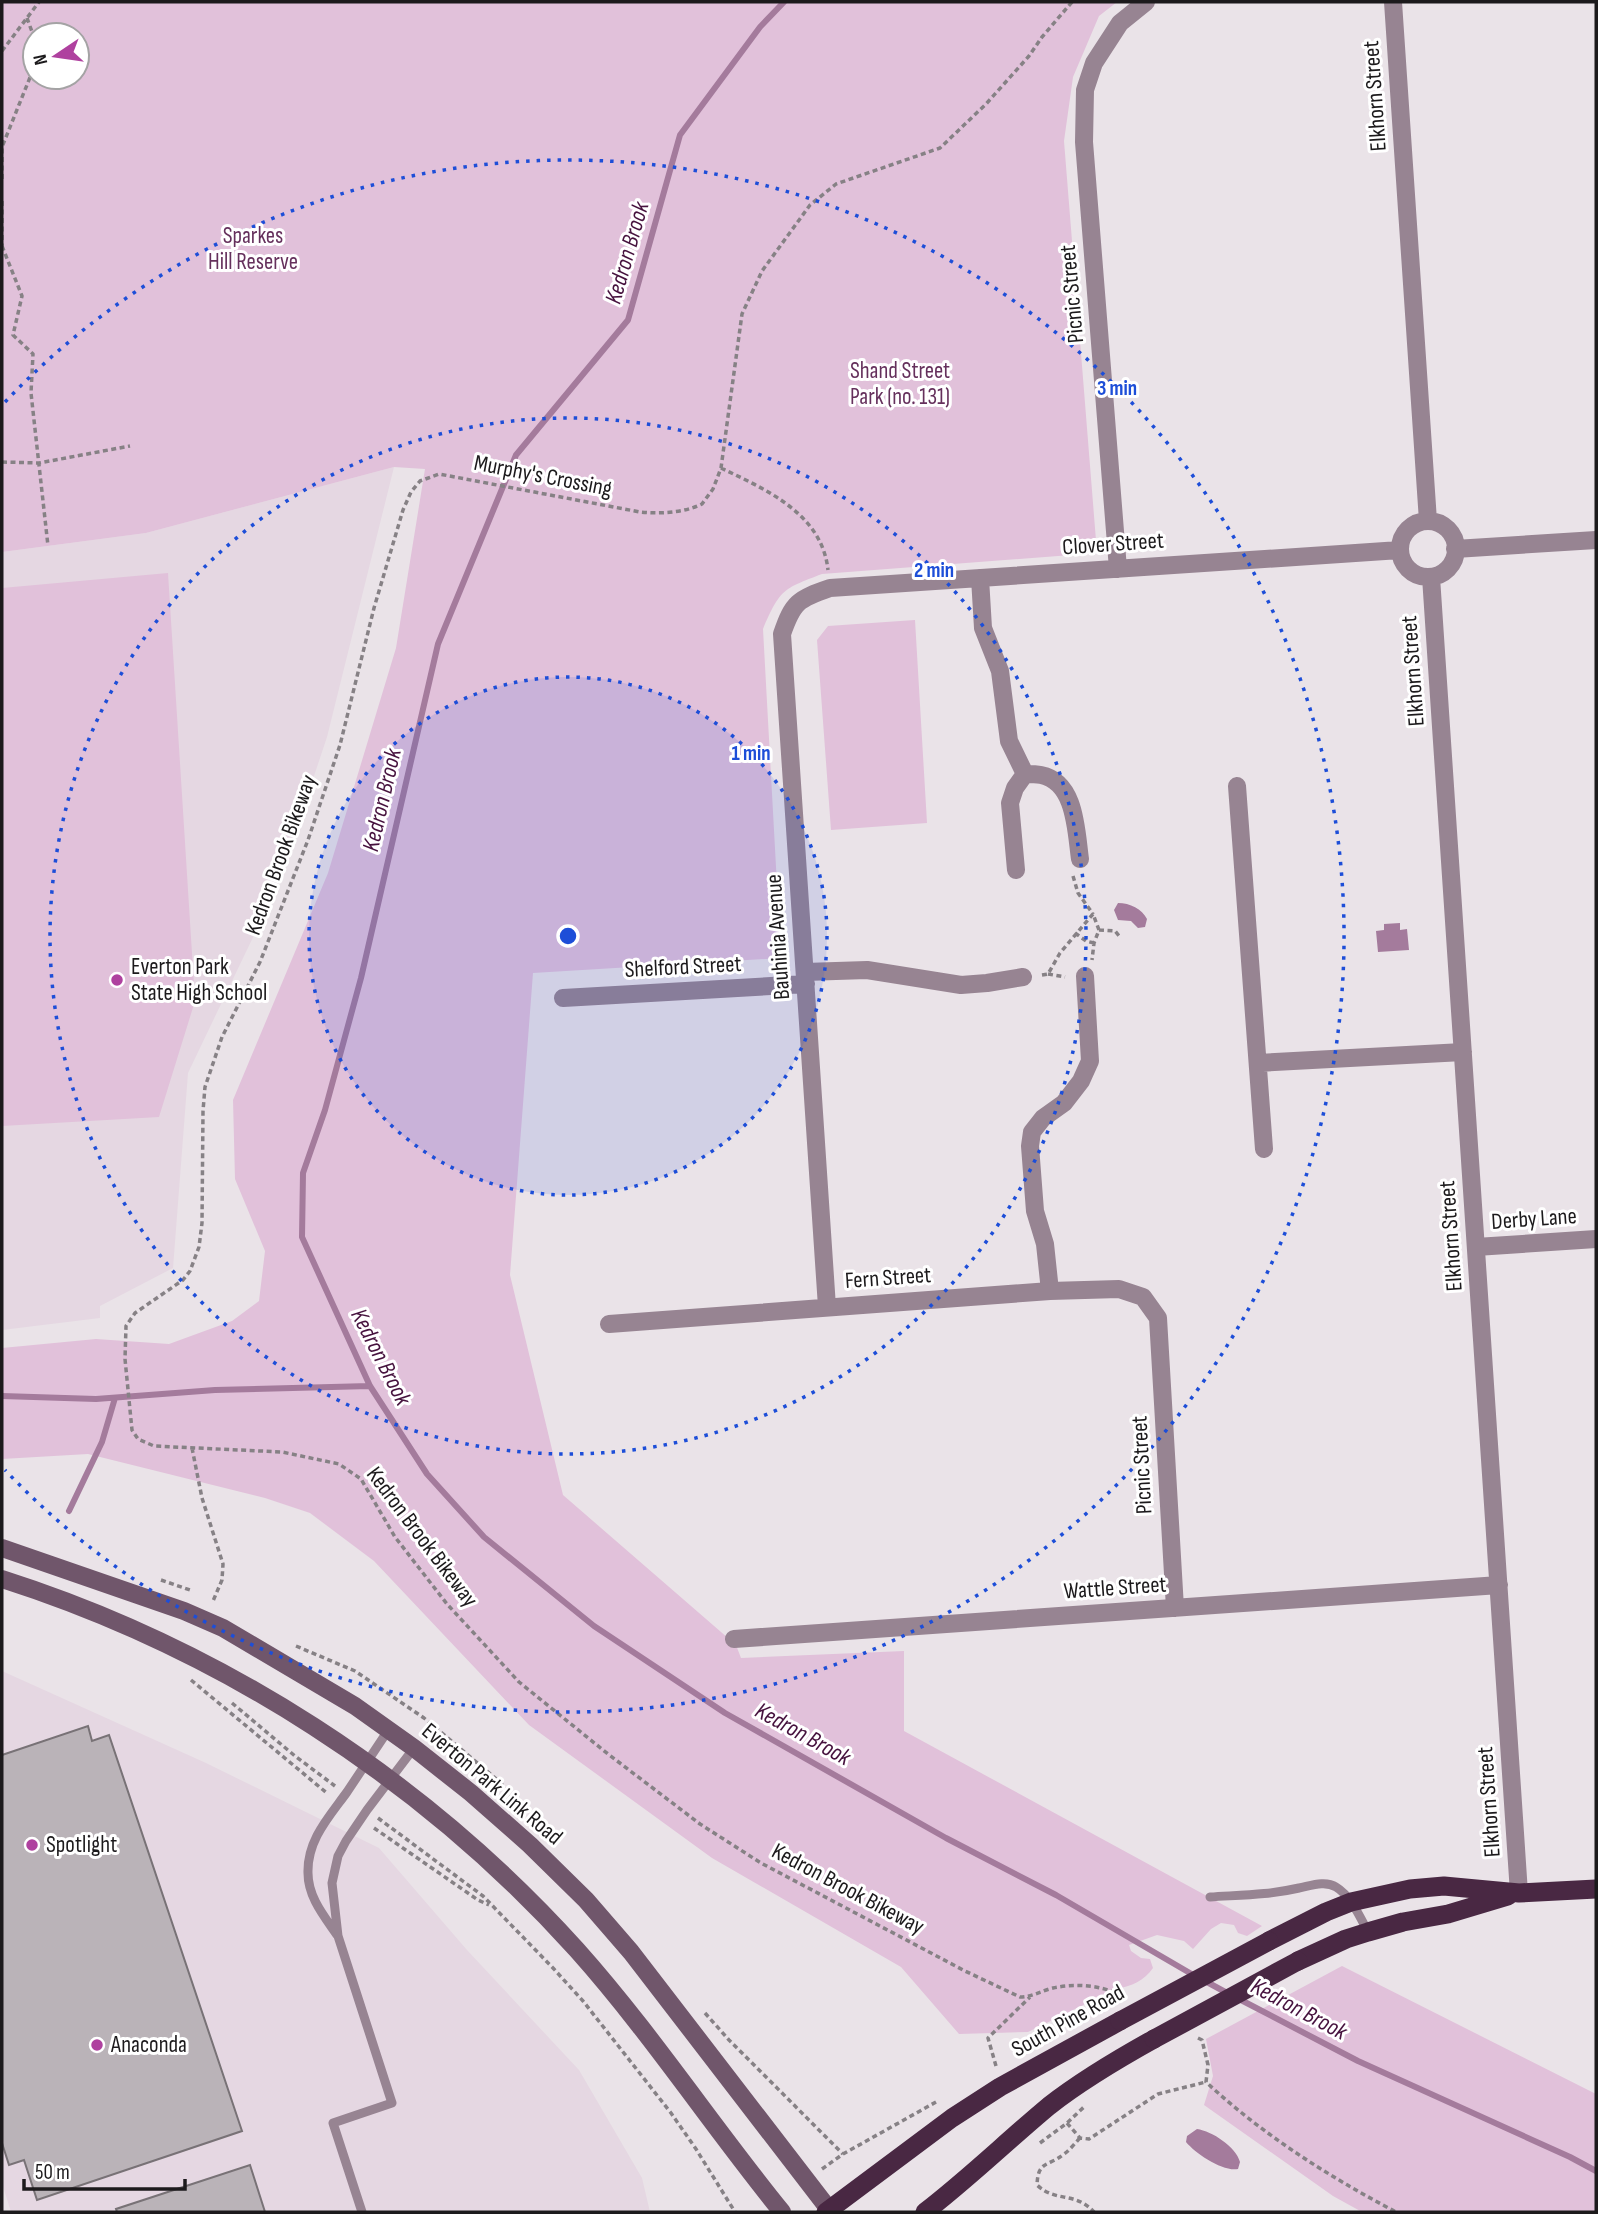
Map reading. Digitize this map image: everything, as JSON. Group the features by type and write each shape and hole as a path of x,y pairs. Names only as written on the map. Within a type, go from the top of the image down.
{"highway":[{"name":"South Pine Road","path":"829,2211 894,2160 1000,2087 1326,1912 1351,1902 1410,1889 1444,1885 1519,1893 1596,1889"},
{"name":"South Pine Road","path":"925,2212 1051,2105 1115,2060 1298,1961 1368,1932 1448,1914 1519,1893"}],"main road":[{"name":"Everton Park Link Road","path":"2,1548 184,1611 223,1629 355,1706 471,1793 586,1899 677,2010 829,2211"},
{"path":"2,1578 54,1595 182,1652 256,1692 332,1739 435,1816 522,1894 576,1950 623,2004 782,2212"}],"street":[{"name":"Picnic Street","path":"1118,569 1084,142 1085,90 1094,63 1120,23 1146,2"},
{"name":"Elkhorn Street","path":"1393,2 1428,521"},
{"path":"1428,521 1444,527 1454,540 1455,549 1454,557 1446,570 1431,577 1423,577 1404,565 1400,550 1405,533 1419,523 1428,521"},
{"path":"1455,549 1596,540"},
{"name":"Clover Street","path":"830,588 1400,550"},
{"name":"Elkhorn Street","path":"1431,577 1519,1893"},
{"path":"980,578 983,628 1000,671 1009,741 1025,774"},
{"name":"Bauhinia Avenue","path":"827,1307 782,634 789,612 804,597 830,588"},
{"path":"1025,774 1042,775 1060,784 1073,811 1080,859"},
{"path":"1016,870 1010,803 1015,788 1025,774"},
{"path":"1237,786 1264,1149"},
{"name":"Shelford Street","path":"564,998 805,978 867,970 961,985 1023,977"},
{"path":"1050,1291 1045,1244 1035,1211 1030,1146 1032,1132 1043,1118 1064,1103 1081,1081 1090,1061 1086,976"},
{"path":"1258,1063 1463,1052"},
{"name":"Derby Lane","path":"1476,1247 1596,1239"},
{"name":"Fern Street","path":"609,1324 1050,1291 1119,1289 1143,1297 1158,1318"},
{"name":"Picnic Street","path":"1158,1318 1175,1608"},
{"name":"Wattle Street","path":"734,1639 1499,1585"}],"lane":[{"path":"338,1937 313,1898 308,1874 309,1861 315,1838 389,1729"},
{"path":"362,2212 333,2123 392,2103 338,1937 332,1883 338,1856 367,1810 414,1748"},
{"path":"1210,1897 1278,1893 1323,1883 1334,1885 1351,1902 1368,1932"}],"path":[{"path":"2,51 39,2"},
{"path":"830,588 826,553 802,516 773,493 722,468 742,314 762,271 810,205 836,184 940,149 986,104 1072,2"},
{"path":"2,179 2,147 25,91"},
{"path":"2,201 2,246 22,296 13,335 33,354 31,393 48,546"},
{"path":"2,463 39,463 130,446"},
{"name":"Murphy's Crossing","path":"439,474 656,514 702,504 713,489 722,468"},
{"name":"Kedron Brook Bikeway","path":"439,474 420,481 411,492 403,510 374,608 340,745 308,840 260,962 222,1037 205,1087 199,1247 190,1271 183,1280 135,1312 126,1326 125,1359 132,1430 138,1439 154,1446 282,1452 339,1464 361,1479 395,1537 447,1604 519,1682 667,1800 761,1864 1020,1997 1030,1997 1054,1988 1084,1985 1115,1992 1126,1998"},
{"path":"1080,859 1072,864 1072,874 1078,893 1093,914 1099,930 1094,943 1091,972 1086,976"},
{"path":"1023,977 1048,974 1075,933 1093,914"},
{"path":"1099,930 1115,932 1120,937"},
{"path":"1075,933 1094,943"},
{"path":"192,1447 202,1498 223,1563 222,1580 213,1601"},
{"path":"208,1684 187,1676 204,1693 329,1794"},
{"path":"226,1698 332,1785"},
{"path":"387,1825 483,1896 554,1968 677,2122 735,2212"},
{"path":"374,1828 478,1900 491,1905"},
{"path":"986,2072 998,2065 988,2038 1030,1997"},
{"path":"699,2006 729,2040 843,2154 942,2099"},
{"path":"1191,2034 1202,2040 1208,2065 1206,2082"},
{"path":"1068,2123 1080,2137 1089,2139 1158,2094 1206,2082"},
{"path":"1206,2082 1244,2116 1327,2174 1396,2212"},
{"path":"1080,2137 1063,2155 1042,2165 1037,2173 1037,2185 1045,2193 1085,2203 1094,2212"}],"shaded area":[{"name":"Everton Park State High School","path":"394,467 327,737 277,887 188,1073 173,1268 100,1306 100,1318 2,1330 2,552 146,533"},
{"path":"1118,903 1131,905 1142,912 1147,919 1145,927 1138,928 1131,921 1118,920 1114,910"},
{"path":"1400,923 1400,930 1407,929 1409,950 1378,952 1376,931 1384,930 1384,924"},
{"path":"2,1671 206,1763 379,1848 467,1950 579,2070 642,2178 650,2212 11,2212 2,2183"},
{"path":"1197,2129 1216,2136 1229,2145 1238,2156 1238,2169 1218,2165 1190,2147 1186,2142 1187,2136"}],"green space":[{"path":"2,2 1117,2 1099,16 1073,77 1064,141 1097,553 822,574 798,583 779,598 763,629 781,958 533,973 510,1275 563,1495 736,1645 741,1658 904,1651 904,1731 1262,1926 1247,1936 1238,1933 1234,1925 1221,1923 1211,1929 1193,1949 1184,1941 1157,1935 1129,1945 1131,1951 1141,1958 1150,1959 1153,1968 1137,1982 1116,1989 1028,2032 959,2034 901,1967 712,1858 529,1725 374,1561 310,1513 265,1498 88,1454 2,1459 2,1348 96,1339 169,1344 232,1321 259,1301 265,1251 235,1179 233,1100 328,873 396,648 425,469 394,467 146,533 2,552"},
{"path":"168,573 195,1001 159,1117 2,1126 2,588"},
{"path":"915,620 927,823 831,830 817,640 828,626"},
{"path":"1342,1966 1596,2094 1596,2212 1362,2212 1333,2196 1204,2105 1213,2076 1206,2039"}],"building":[{"path":"88,1726 92,1741 109,1735 242,2131 37,2200 24,2160 9,2165 2,2143 2,1755"},
{"path":"250,2165 265,2212 117,2212 116,2209"}],"waterway":[{"name":"Kedron Brook","path":"784,2 760,27 680,135 628,320 516,455 438,644 361,978 325,1110 303,1173 302,1237 370,1386 427,1474 484,1537 594,1626 725,1713 946,1838 1056,1895 1195,1976"},
{"path":"2,1396 96,1399 215,1390 370,1386"},
{"path":"69,1511 102,1442 115,1398"},
{"name":"Kedron Brook","path":"1205,1981 1229,1994"},
{"name":"Kedron Brook","path":"1239,1999 1358,2061 1596,2171"}],"place":[{"name":"Everton Park State High School","path":"117,980"},
{"name":"Spotlight","path":"32,1845"},
{"name":"Anaconda","path":"97,2045"}],"park label":[{"name":"Sparkes Hill Reserve","path":"253,249"},
{"name":"Shand Street Park (no. 131)","path":"900,384"}]}
